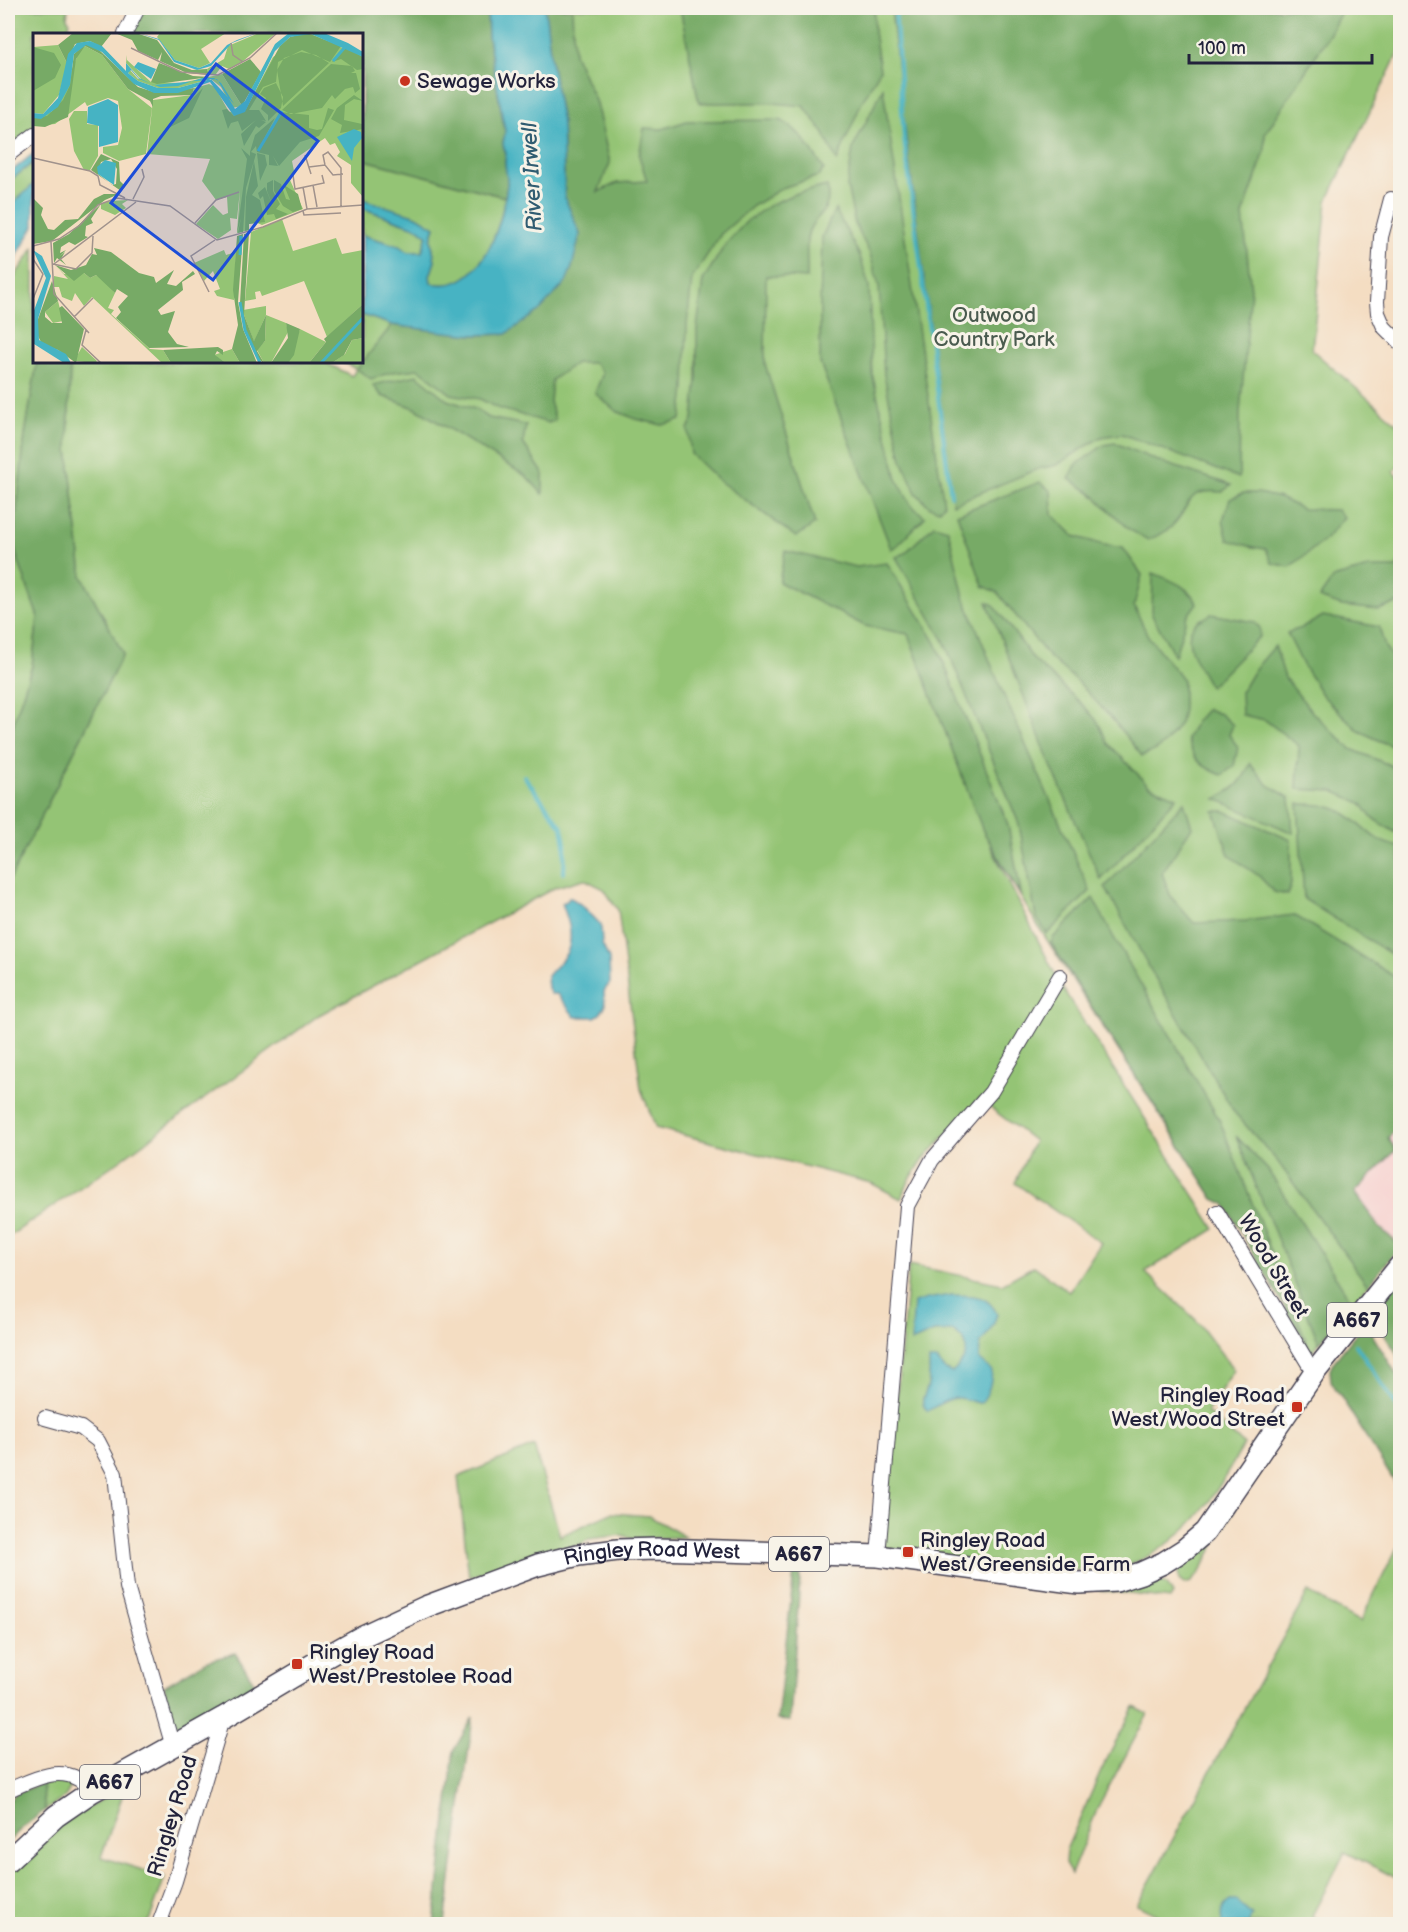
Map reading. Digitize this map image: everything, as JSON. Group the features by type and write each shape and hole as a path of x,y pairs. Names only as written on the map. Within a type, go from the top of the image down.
{"main road":[{"name":"Ringley Road West","path":"223,1718 365,1635 425,1607 538,1565 578,1555 618,1550 657,1549 878,1556 1079,1583 1116,1581 1141,1573 1185,1549 1205,1532 1314,1373 1401,1266"},
{"name":"A667","path":"8,1860 56,1816 91,1792 223,1718"}],"street":[{"path":"126,33 138,8"},
{"path":"8,155 33,136"},
{"path":"1393,207 1381,237 1377,325 1401,343"},
{"path":"878,1556 907,1206 932,1160 991,1092 1060,976"},
{"name":"Wood Street","path":"1217,1212 1314,1373"},
{"path":"45,1418 81,1428 98,1441 115,1474 127,1587 173,1747"},
{"name":"Ringley Road","path":"159,1924 175,1881 223,1718"},
{"path":"8,1790 52,1774 65,1774 79,1779 91,1792"}],"shaded area":[{"path":"1400,1125 1400,1244 1378,1226 1355,1192 1395,1151 1388,1138"}],"green space":[{"path":"8,8 68,8 67,18 70,22 66,33 33,33 33,130 15,142 8,137"},
{"path":"143,8 487,8 488,37 505,131 503,143 506,152 508,182 505,197 363,159 363,33 130,33"},
{"name":"Outwood Country Park","path":"545,8 1400,8 1400,49 1327,201 1312,350 1400,426 1400,465 1394,471 1400,480 1400,1125 1388,1138 1396,1150 1355,1192 1378,1226 1400,1246 1311,1353 1225,1204 1214,1199 1038,926 990,845 1061,986 1215,1229 1145,1272 1196,1320 1234,1370 1207,1412 1244,1445 1217,1491 1192,1522 1164,1546 1129,1565 1108,1569 1075,1570 883,1548 909,1265 1002,1284 1034,1266 1069,1292 1101,1243 1015,1183 1034,1141 979,1099 923,1160 910,1179 901,1199 871,1183 656,1128 641,1089 618,910 604,889 584,879 556,887 319,1015 119,1161 8,1237 8,883 123,654 82,576 68,449 70,363 326,363 352,376 356,369 345,363 363,363 363,315 392,325 580,234 565,199"},
{"path":"545,8 572,8 574,53 596,103 610,163 598,192 617,183 647,181 639,156 644,128 662,129 687,121 780,120 800,135 824,169 819,176 782,188 753,206 721,234 692,278 681,420 662,425 636,419 616,411 595,393 603,373 594,363 576,363 552,380 550,402 555,420 549,423 497,408 480,399 451,394 419,369 392,372 371,379 357,369 392,325 473,335 506,334 580,234 565,199 562,123 551,61"},
{"path":"680,8 874,8 874,31 880,70 861,104 837,161 823,132 804,106 773,103 699,103"},
{"name":"Outwood Country Park","path":"891,8 1343,8 1329,35 1265,134 1265,151 1243,215 1251,290 1240,412 1239,478 1122,434 1101,437 1057,465 1038,469 953,504"},
{"path":"883,88 944,505 939,510 930,507 916,493 902,460 884,375 879,286 870,254 855,224 847,186 853,148"},
{"path":"363,159 505,197 498,227 491,243 473,271 462,280 447,284 431,283 430,276 435,261 431,239 435,227 363,199"},
{"path":"33,163 33,185 8,208 8,182"},
{"path":"827,186 828,196 825,209 810,227 808,234 807,278 766,276 765,364 815,524 796,537 718,480 691,454 688,429 693,419 697,379 697,329 703,280 725,245 747,221 770,205 794,194"},
{"path":"363,208 418,228 427,235 422,252 408,252 399,246 363,235"},
{"path":"835,209 860,256 869,286 872,373 897,479 911,505 925,517 898,545 891,549 820,363 822,237"},
{"path":"33,249 33,363 37,363 25,435 13,545 38,617 32,666 10,734 8,852 8,286"},
{"path":"37,363 70,363 68,449 82,576 123,654 8,883 10,734 32,666 38,617 13,545 25,435"},
{"path":"417,375 447,400 475,409 489,418 526,425 523,443 543,473 543,494 526,476 415,408 382,396 373,385"},
{"path":"1115,443 1158,461 1231,485 1222,492 1210,491 1195,496 1170,528 1148,540 1130,530 1090,492 1069,479 1076,465 1104,445"},
{"path":"1040,482 1051,491 1052,514 1074,536 1123,548 1142,575 1134,606 1148,636 1183,680 1183,709 1180,723 1167,741 1156,750 1142,756 1079,683 1049,657 997,592 983,586 957,514"},
{"path":"1243,493 1258,493 1280,498 1302,509 1337,510 1344,517 1326,539 1290,567 1272,563 1266,549 1228,540 1223,520 1230,499"},
{"path":"934,525 948,529 964,597 1002,691 1090,891 1047,934 1036,917 1019,824 944,641 896,557 905,553"},
{"path":"785,551 857,567 887,563 936,643 1008,825 1022,898 983,831 908,634 865,626 779,582"},
{"path":"1400,561 1400,602 1379,610 1342,606 1319,598 1333,578 1368,568 1396,568"},
{"path":"1153,573 1184,587 1197,603 1186,618 1175,656 1152,615"},
{"path":"987,602 994,605 1034,660 1098,722 1108,743 1149,786 1177,797 1101,880 1049,761"},
{"path":"1211,614 1254,622 1260,628 1260,636 1210,687 1192,654 1189,636 1198,621"},
{"path":"1323,616 1379,627 1385,647 1400,668 1400,750 1359,731 1323,696 1303,665 1287,633 1304,627"},
{"path":"1275,646 1285,678 1313,713 1351,749 1392,766 1400,775 1400,834 1371,817 1361,803 1333,791 1297,789 1299,746 1265,720 1242,715 1241,692 1254,670"},
{"path":"1207,709 1220,714 1233,725 1229,735 1238,747 1234,766 1222,775 1209,769 1195,758 1187,739 1196,721"},
{"path":"1250,764 1267,784 1290,798 1293,833 1216,799 1237,785"},
{"path":"1184,802 1192,827 1162,873 1171,897 1194,923 1245,921 1294,915 1400,980 1400,1125 1388,1138 1396,1150 1355,1192 1378,1226 1400,1246 1368,1286 1278,1162 1234,1112 1105,887"},
{"path":"1298,804 1322,805 1339,810 1382,842 1400,847 1400,960 1304,899"},
{"path":"1214,811 1224,811 1291,840 1291,884 1288,895 1274,892 1259,876 1229,855"},
{"path":"1093,898 1220,1121 1311,1353 1225,1204 1214,1199 1051,943 1053,938"},
{"path":"1236,1136 1268,1170 1353,1304 1319,1343"},
{"path":"1400,1279 1400,1359 1373,1315"},
{"path":"1365,1323 1400,1380 1400,1491 1331,1381 1332,1364"},
{"path":"534,1446 560,1536 611,1513 649,1516 686,1537 633,1539 622,1535 589,1539 580,1545 541,1553 469,1577 458,1477"},
{"path":"1243,1493 1199,1574 1191,1582 1184,1584 1179,1580 1178,1571 1181,1564 1202,1547"},
{"path":"1400,1542 1400,1880 1345,1852 1312,1916 1327,1924 1175,1924 1137,1905 1308,1592 1360,1622"},
{"path":"795,1564 801,1565 790,1721 777,1720"},
{"path":"1153,1579 1167,1584 1173,1594 1170,1599 1099,1590 1136,1584"},
{"path":"235,1653 257,1687 177,1735 164,1686 205,1662"},
{"path":"1134,1707 1148,1714 1099,1805 1071,1874 1065,1864 1066,1850 1102,1769"},
{"path":"473,1717 445,1924 434,1924 454,1750"},
{"path":"56,1781 69,1784 68,1793 62,1800 45,1810 42,1783"},
{"path":"42,1783 45,1810 8,1842 8,1803 14,1794"},
{"path":"125,1788 101,1857 165,1877 148,1924 8,1924 8,1875 41,1840 81,1810"}],"water":[{"name":"River Irwell","path":"487,8 545,8 551,61 562,123 565,198 580,234 566,282 540,310 506,334 473,335 436,331 392,325 363,315 363,235 399,246 408,252 422,252 427,235 418,228 363,208 363,199 417,216 435,227 431,239 435,261 430,276 431,283 449,284 464,278 487,253 495,236 505,201 507,180 506,153 503,144 505,131 488,37"},
{"path":"33,154 33,163 8,182 8,174"},
{"path":"33,185 33,228 13,263 8,267 8,208"},
{"path":"569,897 601,925 602,944 609,959 610,983 604,991 605,1006 595,1017 575,1017 557,994 551,994 548,989 547,976 564,957 570,944 569,926 562,903"},
{"path":"951,1295 984,1299 989,1302 997,1314 993,1326 980,1344 979,1359 992,1371 990,1384 981,1403 956,1398 945,1401 928,1411 923,1401 929,1382 929,1360 937,1360 944,1369 952,1373 964,1359 966,1346 953,1331 934,1332 911,1342 914,1303"},
{"path":"1230,1901 1237,1901 1252,1916 1248,1924 1223,1924 1222,1911"}],"waterway":[{"path":"895,8 904,139 951,495"},
{"path":"524,776 562,827 565,844 564,873"},
{"path":"1356,1345 1400,1411"}],"place":[{"name":"Sewage Works","path":"405,81"},
{"name":"Ringley Road West/Wood Street","path":"1297,1407"},
{"name":"Ringley Road West/Greenside Farm","path":"908,1552"},
{"name":"Ringley Road West/Prestolee Road","path":"297,1664"}]}
